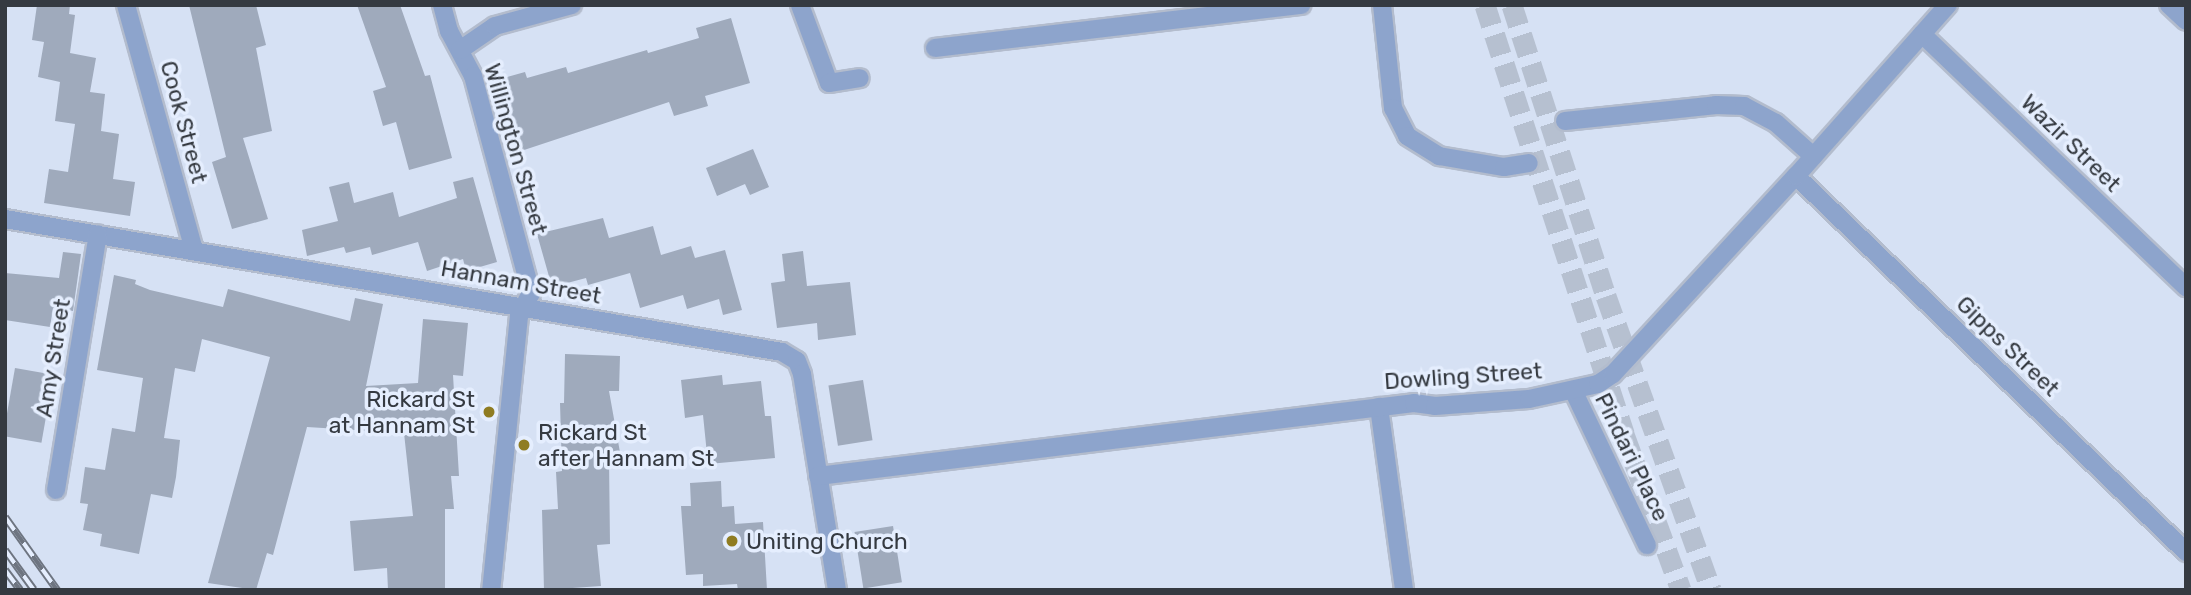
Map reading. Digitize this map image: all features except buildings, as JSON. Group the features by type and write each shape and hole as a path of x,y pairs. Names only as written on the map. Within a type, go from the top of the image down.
{"street":[{"name":"Cook Street","path":"126,5 194,251"},
{"name":"Willington Street","path":"442,5 473,76 531,293 523,307 491,590"},
{"path":"460,50 495,26 572,5"},
{"path":"800,5 829,83 860,78"},
{"path":"935,48 1301,5"},
{"path":"1382,5 1393,108 1407,136 1439,156 1504,167 1529,163"},
{"name":"Dowling Street","path":"818,475 1379,407 1529,399 1573,390 1612,374 1796,176 1948,5"},
{"path":"2169,5 2186,21"},
{"name":"Wazir Street","path":"1922,34 2186,287"},
{"path":"1565,121 1716,105 1744,106 1776,123 1813,156"},
{"name":"Gipps Street","path":"1796,176 2186,552"},
{"name":"Hannam Street","path":"5,219 790,355 802,374 837,590"},
{"name":"Amy Street","path":"56,490 98,234"},
{"name":"Pindari Place","path":"1573,390 1647,545"},
{"path":"1379,407 1404,590"}],"tunnel":[{"path":"1485,5 1624,434 1681,590"},
{"path":"1512,5 1606,296 1711,590"}],"railway":[{"path":"5,517 57,590"},
{"path":"5,550 34,590"},
{"path":"5,570 20,590"}],"place":[{"name":"Rickard St at Hannam St","path":"489,412"},
{"name":"Rickard St after Hannam St","path":"524,445"},
{"name":"Uniting Church","path":"732,541"}]}
